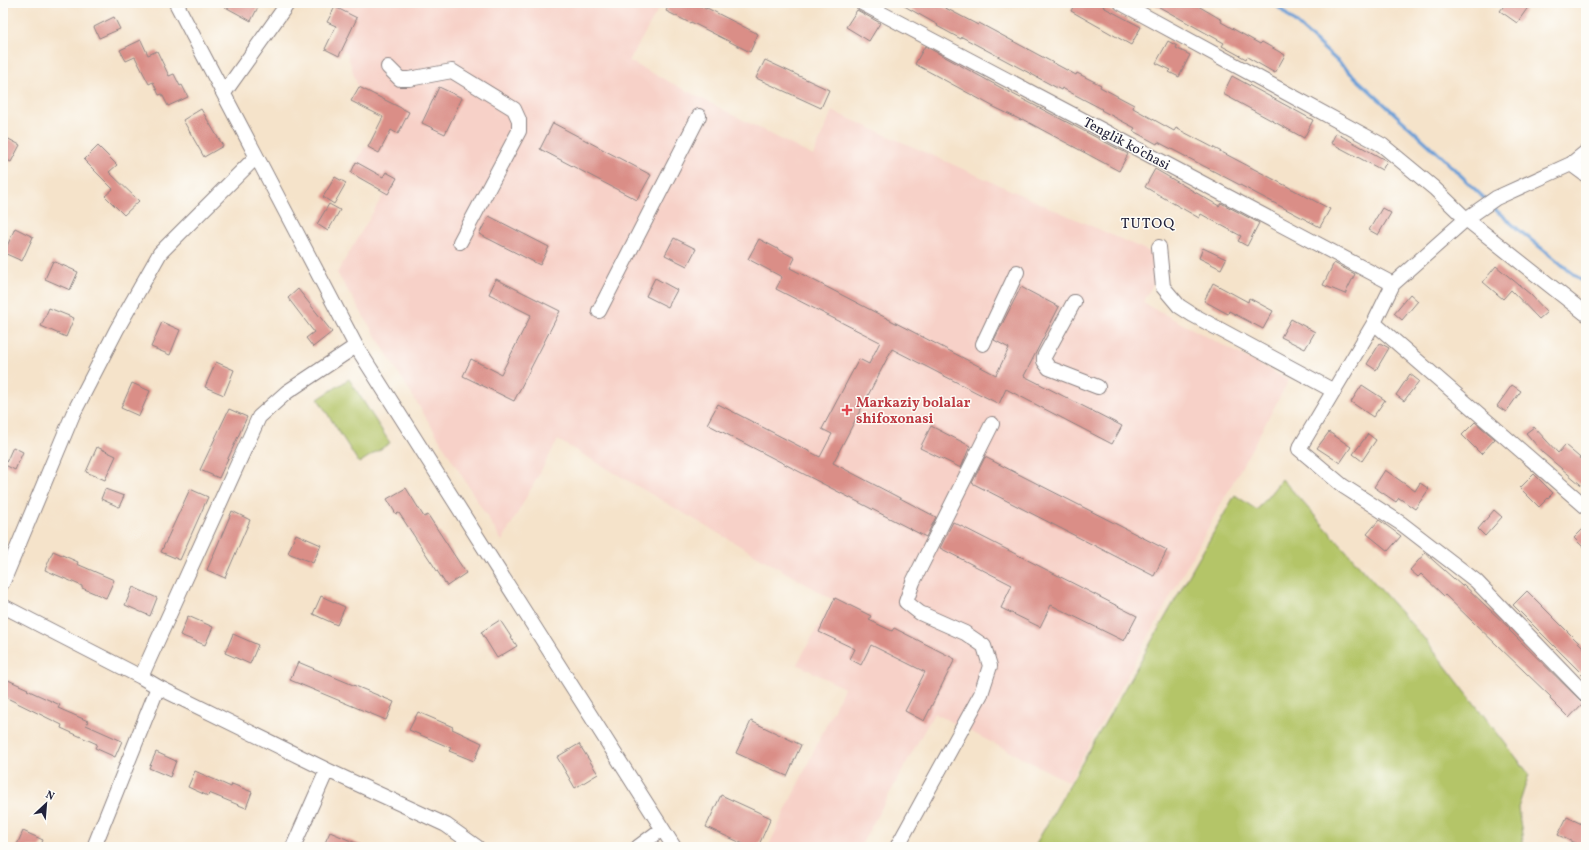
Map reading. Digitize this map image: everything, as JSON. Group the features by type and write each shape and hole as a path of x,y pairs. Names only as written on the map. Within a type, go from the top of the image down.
{"street":[{"path":"176,3 356,346 674,847"},
{"path":"224,93 288,3"},
{"name":"Tenglik ko'chasi","path":"862,3 1393,284"},
{"path":"1121,3 1382,145 1434,188 1472,215 1586,314"},
{"path":"388,67 400,79 409,79 452,71 514,109 519,120 519,131 460,242"},
{"path":"599,311 699,116"},
{"path":"1586,152 1571,164 1496,198 1472,215 1393,284 1374,323 1299,450 1343,486 1402,524 1476,581 1586,695"},
{"path":"3,582 73,414 117,329 160,253 256,157"},
{"path":"1571,164 1586,175"},
{"path":"1160,247 1163,287 1179,306 1193,315 1334,390"},
{"path":"983,344 1017,272"},
{"path":"1074,302 1044,356 1044,361 1049,368 1098,387"},
{"path":"1374,323 1586,507"},
{"path":"141,676 259,417 287,392 356,346"},
{"path":"897,847 981,694 990,666 984,646 965,633 920,613 906,602 913,582 992,424"},
{"path":"3,606 141,676 158,687 326,770 446,825 477,847"},
{"path":"94,847 158,687"},
{"path":"293,847 326,770"},
{"path":"638,847 662,829"}],"shaded area":[{"name":"Markaziy bolalar shifoxonasi","path":"336,3 662,3 629,61 813,156 832,111 1166,259 1143,303 1289,380 1069,782 934,713 860,847 768,847 844,688 797,664 833,600 558,440 502,541 337,273 385,192 351,173 365,146 368,147 385,118 351,101 358,88 347,53 342,51 357,18 335,7"}],"green space":[{"path":"349,379 390,443 359,463 318,399"},
{"path":"1282,479 1423,637 1529,774 1518,808 1524,847 1034,847 1235,495 1257,510"}],"building":[{"path":"218,3 260,3 251,21"},
{"path":"670,3 694,3 758,34 750,52 666,11"},
{"path":"899,3 936,3 978,25 979,23 1076,75 1077,73 1101,85 1100,87 1134,105 1133,108 1174,131 1176,128 1330,209 1320,227 1158,142 1157,144 1133,131 1135,128 1101,110 1102,109 1062,88 1061,90 962,37 961,39"},
{"path":"1075,3 1099,3 1104,6 1103,7 1141,27 1131,45 1071,11"},
{"path":"1152,3 1193,3 1222,20 1221,22 1260,44 1262,42 1285,55 1275,73 1247,57 1246,59 1222,46 1224,43"},
{"path":"1506,3 1531,3 1517,23 1500,11"},
{"path":"335,7 357,18 339,56 325,49 336,26 327,22"},
{"path":"857,10 880,23 869,41 846,27"},
{"path":"114,17 120,29 99,38 94,27"},
{"path":"141,40 148,55 157,51 169,76 174,74 188,97 168,106 162,94 159,95 153,82 149,84 135,57 126,61 120,50"},
{"path":"1168,41 1177,46 1176,48 1190,55 1179,77 1169,72 1171,70 1156,63"},
{"path":"925,46 1007,91 1128,154 1119,171 1022,119 1021,120 994,107 915,64"},
{"path":"765,60 829,90 821,108 756,78"},
{"path":"1232,76 1313,120 1304,138 1223,94"},
{"path":"359,87 409,112 398,134 391,130 379,153 368,147 383,117 351,101"},
{"path":"439,87 462,98 445,134 422,123"},
{"path":"201,109 223,146 204,157 183,120"},
{"path":"553,123 651,175 637,200 540,149"},
{"path":"1336,133 1387,161 1382,170 1331,143"},
{"path":"3,136 20,145 11,162 3,158"},
{"path":"98,146 117,165 109,172 139,201 124,215 105,196 113,189 84,160"},
{"path":"356,162 383,177 386,172 397,178 388,194 351,173"},
{"path":"1155,169 1219,206 1221,203 1259,223 1247,246 1238,241 1241,236 1201,214 1199,218 1145,187"},
{"path":"335,177 346,183 334,204 323,197"},
{"path":"329,204 340,210 328,231 317,224"},
{"path":"1382,208 1391,213 1378,235 1369,230"},
{"path":"489,216 549,247 540,265 479,234"},
{"path":"15,228 33,237 22,261 4,253"},
{"path":"674,238 696,249 687,266 665,255"},
{"path":"759,239 795,258 790,268 996,375 1009,348 994,340 1021,287 1059,307 1024,376 1122,426 1112,444 1006,389 999,404 892,349 833,463 936,517 926,537 707,424 718,404 820,457 832,434 822,429 859,359 869,364 880,342 776,289 782,277 748,259"},
{"path":"1203,248 1226,259 1221,269 1199,258"},
{"path":"53,261 78,272 70,290 45,279"},
{"path":"1334,263 1355,274 1345,294 1323,285"},
{"path":"1496,266 1530,294 1547,312 1539,319 1511,290 1503,299 1483,282"},
{"path":"655,278 677,290 668,307 646,296"},
{"path":"496,279 560,311 514,401 463,376 471,359 501,374 531,315 489,294"},
{"path":"1213,283 1248,302 1249,298 1273,311 1263,329 1229,311 1228,314 1204,301"},
{"path":"298,289 332,332 313,347 306,338 314,332 288,298"},
{"path":"1410,294 1418,301 1402,320 1394,313"},
{"path":"49,308 74,318 66,337 41,326"},
{"path":"1291,319 1315,332 1305,349 1281,337"},
{"path":"162,322 180,330 170,355 151,347"},
{"path":"1380,343 1389,348 1376,370 1367,364"},
{"path":"216,362 234,370 224,395 205,387"},
{"path":"1410,374 1419,381 1404,401 1396,395"},
{"path":"132,383 150,391 139,416 121,408"},
{"path":"1362,385 1385,400 1373,417 1351,402"},
{"path":"1512,385 1521,391 1506,412 1497,406"},
{"path":"229,409 247,417 219,478 200,470"},
{"path":"1475,422 1495,439 1481,454 1462,435"},
{"path":"931,426 970,446 961,468 920,448"},
{"path":"1534,427 1558,453 1565,445 1586,463 1586,489 1543,453 1526,433"},
{"path":"1329,432 1351,447 1340,463 1317,448"},
{"path":"1368,434 1376,440 1362,461 1353,454"},
{"path":"13,447 23,452 15,470 5,465"},
{"path":"97,447 116,456 105,480 86,472"},
{"path":"985,457 1167,550 1154,576 972,483"},
{"path":"1385,470 1415,491 1420,483 1429,489 1415,509 1399,498 1396,502 1374,487"},
{"path":"1534,474 1553,493 1539,507 1520,488"},
{"path":"406,488 424,517 428,515 466,573 447,586 399,513 396,514 387,499"},
{"path":"105,489 124,496 119,507 101,499"},
{"path":"190,489 208,497 180,560 161,552"},
{"path":"1494,510 1502,517 1485,536 1478,529"},
{"path":"232,511 250,520 225,578 207,570"},
{"path":"1379,520 1401,536 1388,551 1367,534"},
{"path":"953,522 1137,616 1124,641 1051,605 1040,627 1001,608 1012,585 940,548"},
{"path":"1586,526 1586,550 1574,538"},
{"path":"296,534 321,545 313,563 288,553"},
{"path":"53,551 78,562 77,564 114,580 106,598 45,570"},
{"path":"1425,553 1462,586 1463,584 1583,703 1569,718 1550,699 1551,697 1445,595 1444,596 1421,574 1418,577 1410,570"},
{"path":"133,587 157,598 150,616 125,605"},
{"path":"1527,591 1586,650 1586,678 1513,605"},
{"path":"321,596 345,607 337,625 313,614"},
{"path":"835,598 871,616 869,620 892,631 894,628 955,659 924,721 905,711 925,672 871,645 861,665 850,659 855,649 819,632"},
{"path":"188,616 213,627 205,645 180,635"},
{"path":"500,620 517,646 497,658 481,632"},
{"path":"233,634 258,645 250,664 225,653"},
{"path":"298,662 394,702 386,720 290,680"},
{"path":"8,680 60,705 58,708 88,721 86,725 122,741 115,757 95,748 97,744 61,728 62,725 3,696 3,691"},
{"path":"418,712 453,727 452,729 482,743 474,761 449,751 451,748 409,730"},
{"path":"751,721 801,745 787,776 736,753"},
{"path":"579,744 598,774 575,788 557,757"},
{"path":"156,752 176,761 170,777 149,768"},
{"path":"195,771 231,787 232,784 252,792 246,808 209,793 208,796 188,787"},
{"path":"721,795 771,818 758,847 750,847 706,827"},
{"path":"1567,817 1586,826 1586,840 1583,847 1558,835"},
{"path":"23,831 43,840 40,847 16,847"},
{"path":"330,832 365,847 323,847"}],"waterway":[{"path":"1274,3 1443,158 1487,201"},
{"path":"1491,206 1586,284"}],"place":[{"name":"Markaziy bolalar shifoxonasi","path":"847,410"}],"district":[{"name":"TUTOQ","path":"1148,223"}]}
